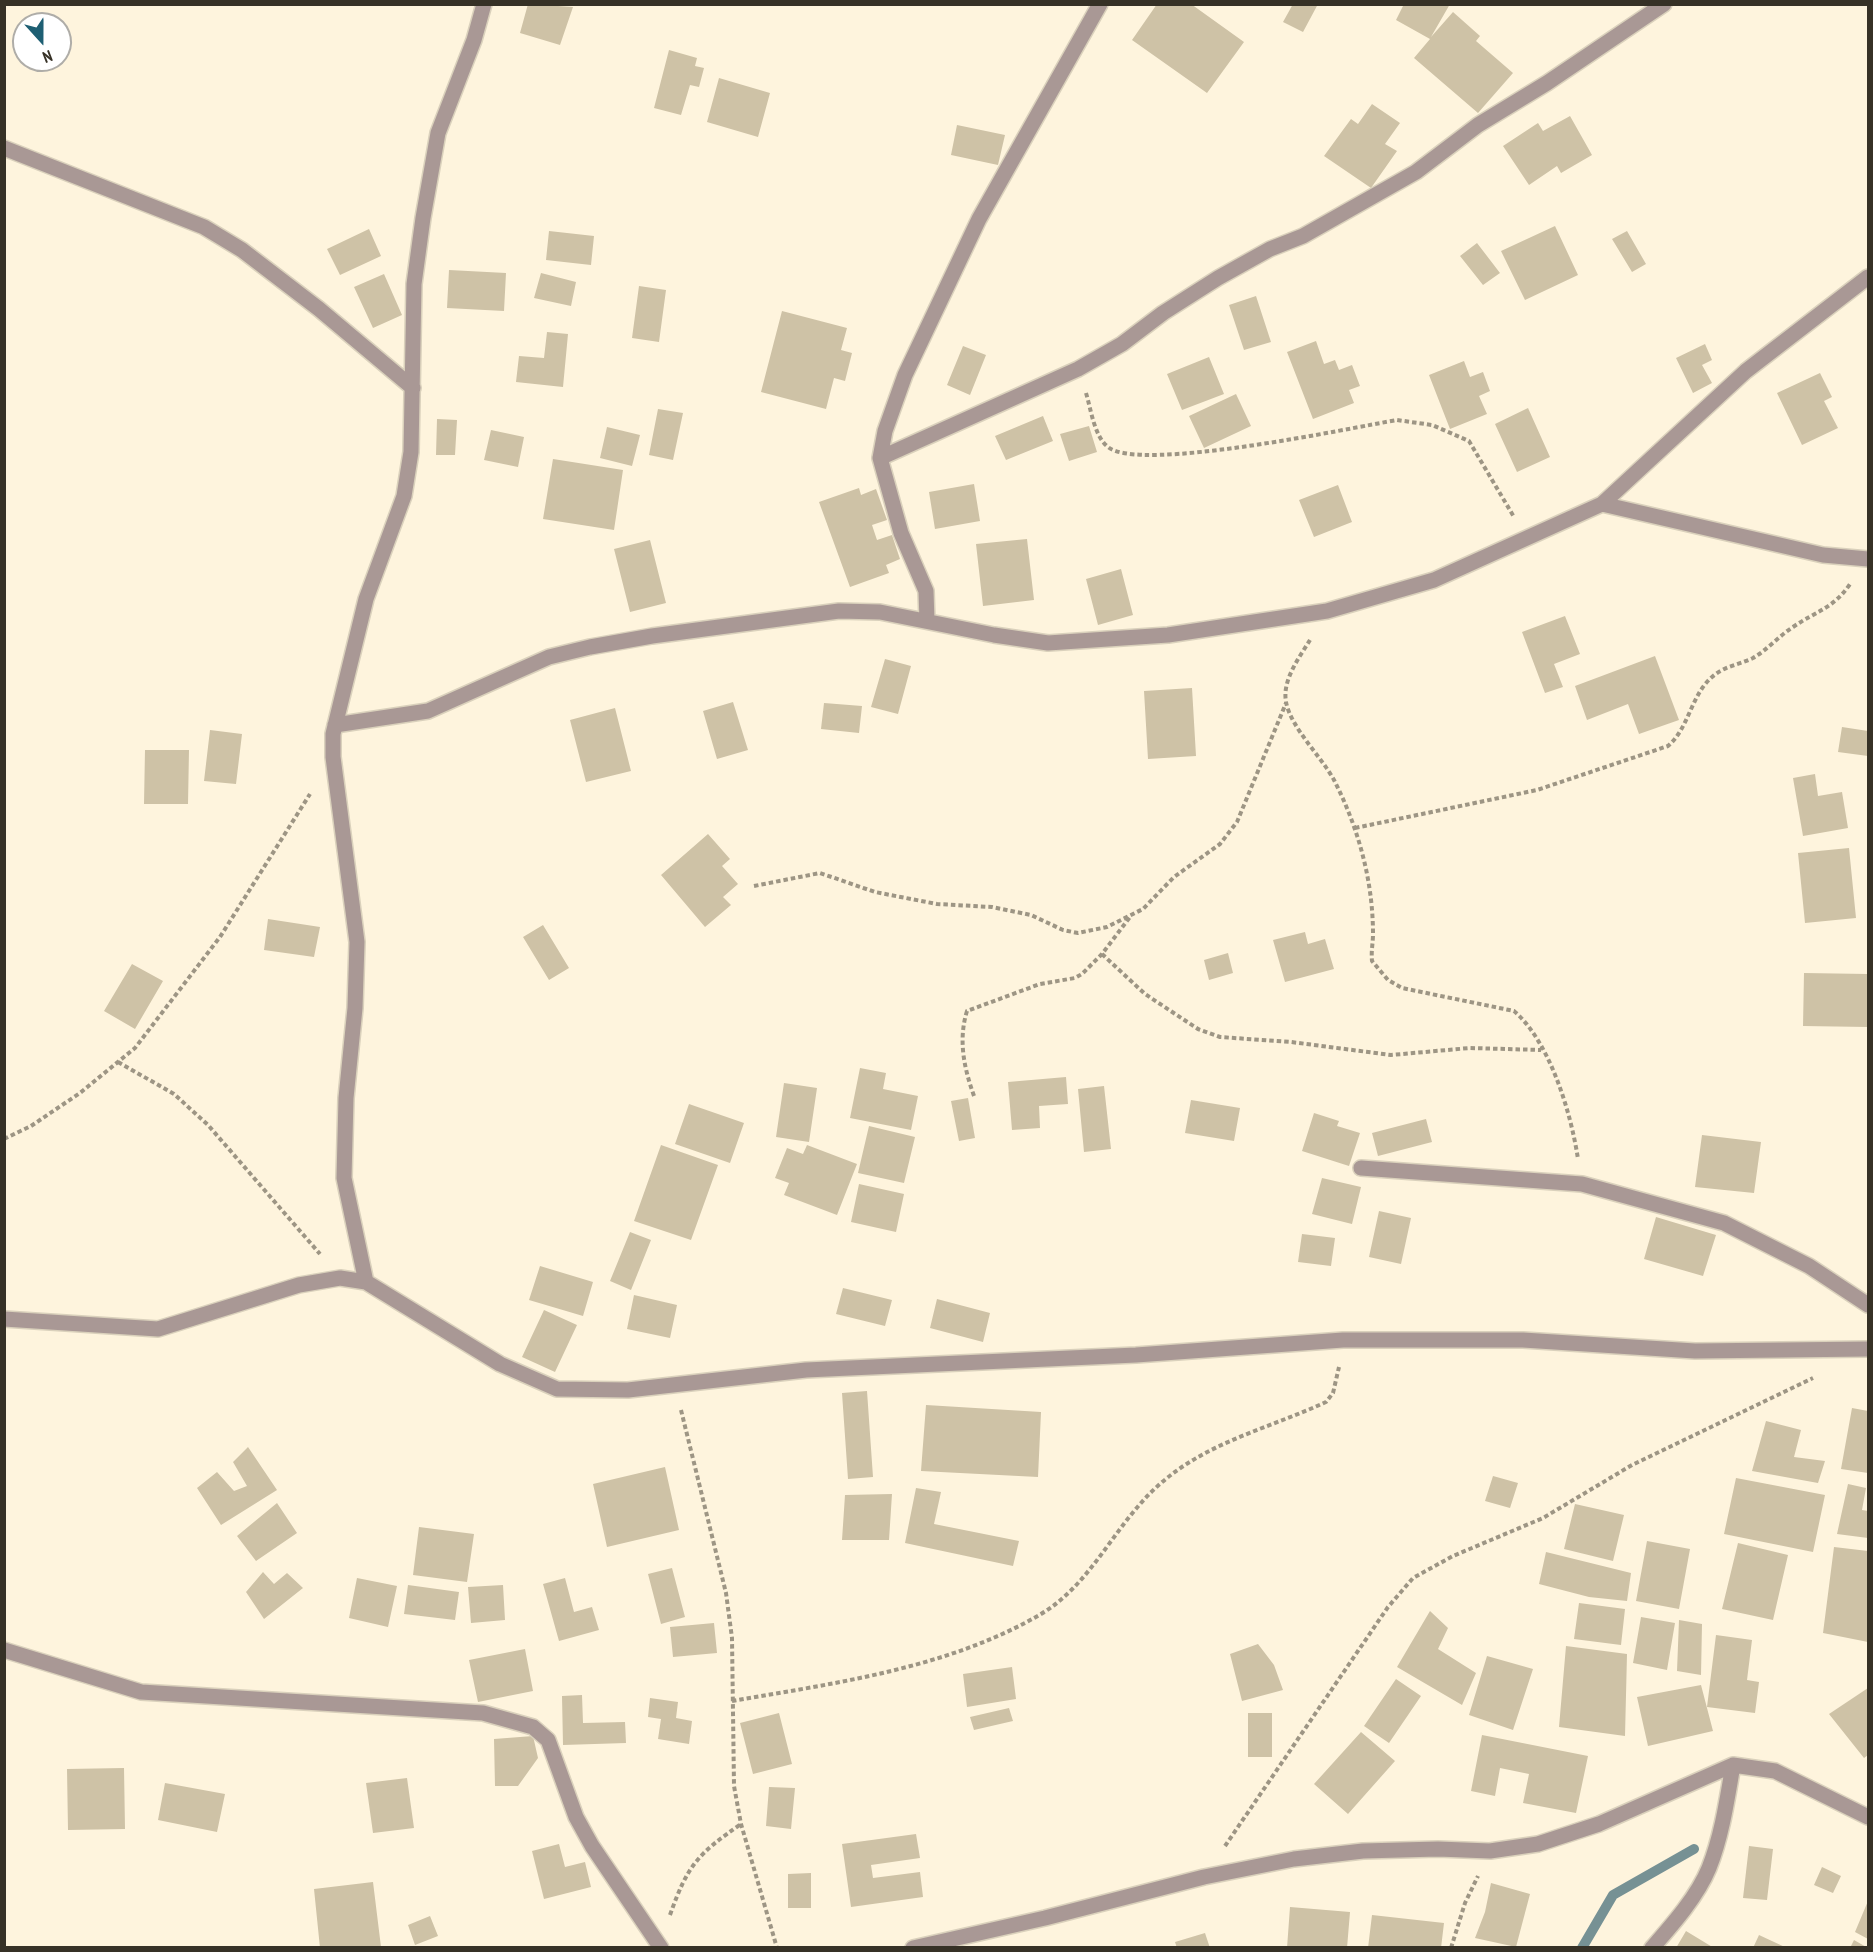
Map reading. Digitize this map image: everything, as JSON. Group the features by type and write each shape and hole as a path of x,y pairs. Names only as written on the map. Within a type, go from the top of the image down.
{"street":[{"path":"366,1282 344,1178 346,1098 355,1008 357,942 344,824 333,757 335,725 366,599 404,496 411,452 414,284 438,133 474,40 484,4"},
{"path":"927,621 928,603 924,584 901,533 880,458 885,431 905,375 980,219 1100,4"},
{"path":"880,458 1078,369 1122,344 1163,313 1218,278 1270,249 1303,236 1416,172 1478,125 1547,83 1664,4"},
{"path":"4,148 204,227 242,250 319,309 412,388"},
{"path":"335,725 428,711 549,657 652,636 839,611 880,612 1048,643 1168,635 1327,611 1434,580 1602,504 1746,371 1869,277"},
{"path":"1602,504 1823,555 1869,559"},
{"path":"1361,1168 1582,1184 1724,1223 1809,1266 1869,1305"},
{"path":"4,1319 158,1329 299,1285 340,1278 366,1282 500,1364 557,1389 628,1390 806,1370 1136,1355 1343,1340 1523,1340 1695,1351 1869,1349"},
{"path":"4,1650 141,1692 483,1713 533,1727 548,1740 576,1816 592,1846 661,1946"},
{"path":"913,1947 1045,1918 1204,1877 1294,1859 1363,1851 1438,1849 1490,1851 1538,1844 1599,1824 1733,1764 1775,1771 1869,1817"},
{"path":"1652,1947 1676,1921 1708,1870 1721,1831 1733,1764"}],"path":[{"path":"1078,369 1101,440 1118,453 1172,455 1397,420 1440,428 1469,441 1514,519 1534,536"},
{"path":"1355,828 1537,790 1668,746 1678,737 1710,678 1727,667 1753,658 1792,627 1826,609 1844,594 1855,577"},
{"path":"754,886 820,873 875,892 937,904 992,907 1030,915 1063,930 1078,933 1107,927 1130,916 1159,895 1174,877 1220,844 1237,822 1286,702 1286,682 1327,611"},
{"path":"1286,702 1293,719 1333,779 1355,828 1367,876 1373,935 1372,961 1388,980 1402,988 1514,1011 1527,1023 1542,1050 1574,1129 1582,1184"},
{"path":"4,1139 31,1126 80,1093 135,1048 220,936 333,757"},
{"path":"974,1096 965,1071 961,1030 967,1011 1040,984 1075,978 1089,969 1130,916"},
{"path":"1102,954 1144,994 1198,1029 1220,1037 1290,1042 1391,1055 1470,1048 1542,1050"},
{"path":"118,1062 174,1094 208,1125 340,1278"},
{"path":"732,1701 882,1673 970,1647 1042,1613 1084,1578 1118,1530 1160,1484 1217,1446 1326,1402 1333,1393 1343,1340"},
{"path":"1204,1877 1388,1607 1413,1578 1452,1556 1543,1518 1632,1465 1718,1421 1815,1377"},
{"path":"676,1386 726,1593 732,1638 734,1786 741,1824 777,1947"},
{"path":"661,1946 678,1893 693,1862 714,1843 741,1824"},
{"path":"1451,1947 1465,1903 1490,1851"}],"building":[{"path":"528,4 573,7 560,45 520,33"},
{"path":"1157,4 1191,4 1244,42 1207,93 1132,40"},
{"path":"1293,4 1318,4 1303,32 1283,22"},
{"path":"1404,4 1450,4 1431,37 1453,12 1480,36 1476,41 1513,73 1478,113 1414,58 1430,39 1396,20"},
{"path":"669,50 697,58 695,66 704,68 699,87 690,85 681,115 654,108"},
{"path":"719,78 770,93 758,137 707,122"},
{"path":"1372,104 1400,123 1385,144 1397,151 1371,188 1324,156 1351,119 1358,124"},
{"path":"1570,116 1592,155 1561,173 1557,166 1529,185 1503,146 1538,123 1543,131"},
{"path":"957,125 1005,135 998,165 951,155"},
{"path":"1555,226 1578,275 1525,300 1501,251"},
{"path":"369,229 381,256 340,275 327,249"},
{"path":"549,231 594,236 591,265 546,260"},
{"path":"1627,231 1646,264 1632,272 1612,239"},
{"path":"1477,243 1500,273 1483,285 1460,256"},
{"path":"449,270 506,273 504,311 447,308"},
{"path":"541,273 576,282 571,306 534,298"},
{"path":"384,274 402,315 373,328 354,287"},
{"path":"639,286 666,290 659,342 632,338"},
{"path":"1256,296 1271,342 1244,350 1229,305"},
{"path":"782,311 847,328 841,350 852,353 845,381 834,378 826,409 761,392"},
{"path":"547,332 568,334 563,387 516,382 519,356 544,358"},
{"path":"1316,341 1324,364 1335,360 1339,370 1352,365 1360,386 1349,390 1354,403 1313,419 1287,352"},
{"path":"1705,344 1712,360 1702,365 1712,383 1693,393 1676,358"},
{"path":"963,346 986,355 970,395 947,385"},
{"path":"1209,357 1224,394 1182,410 1167,374"},
{"path":"1464,361 1470,377 1483,372 1490,391 1479,396 1487,414 1450,429 1429,375"},
{"path":"1820,373 1832,397 1824,401 1838,428 1802,445 1777,393"},
{"path":"1236,394 1251,426 1204,448 1189,416"},
{"path":"1528,408 1550,457 1517,472 1495,424"},
{"path":"658,409 683,413 673,460 649,455"},
{"path":"1043,416 1053,441 1006,460 995,436"},
{"path":"437,419 457,420 455,455 436,455"},
{"path":"1089,426 1097,452 1069,461 1060,434"},
{"path":"607,427 640,435 632,466 600,458"},
{"path":"491,430 524,437 518,467 484,460"},
{"path":"553,459 623,470 614,530 543,519"},
{"path":"974,484 980,521 935,529 929,492"},
{"path":"1338,485 1352,522 1314,537 1299,500"},
{"path":"859,488 861,495 876,489 887,520 872,525 877,540 892,535 900,559 886,565 889,573 850,587 819,502"},
{"path":"1027,539 1034,600 983,606 976,544"},
{"path":"650,540 666,603 630,612 614,549"},
{"path":"1121,569 1133,615 1098,625 1086,579"},
{"path":"1565,616 1580,654 1554,664 1563,687 1545,693 1522,632"},
{"path":"1655,656 1679,720 1639,734 1628,704 1587,720 1575,686"},
{"path":"885,659 911,666 898,714 871,707"},
{"path":"1192,688 1196,756 1148,759 1144,691"},
{"path":"733,702 748,750 717,759 703,711"},
{"path":"824,703 862,706 859,733 821,729"},
{"path":"615,708 631,771 586,782 570,720"},
{"path":"1842,727 1868,731 1868,756 1838,752"},
{"path":"210,730 242,734 236,784 204,781"},
{"path":"145,750 189,750 188,804 144,804"},
{"path":"1815,774 1818,796 1842,792 1848,828 1803,836 1793,778"},
{"path":"708,834 730,859 722,866 738,884 723,897 731,905 705,927 661,875"},
{"path":"1849,848 1856,918 1805,923 1798,853"},
{"path":"268,919 320,927 314,957 264,950"},
{"path":"543,925 569,968 549,980 523,937"},
{"path":"1305,932 1308,944 1325,939 1334,969 1285,982 1273,940"},
{"path":"1228,953 1233,973 1209,980 1204,960"},
{"path":"132,964 163,981 135,1029 104,1011"},
{"path":"1804,973 1868,974 1868,1027 1803,1026"},
{"path":"860,1068 886,1073 883,1089 918,1096 911,1130 850,1118"},
{"path":"1066,1077 1068,1104 1039,1106 1040,1128 1012,1130 1008,1082"},
{"path":"784,1083 817,1088 809,1142 776,1137"},
{"path":"1104,1086 1111,1149 1084,1152 1078,1089"},
{"path":"968,1098 975,1138 959,1141 951,1101"},
{"path":"1191,1100 1240,1108 1234,1141 1185,1133"},
{"path":"689,1104 744,1123 730,1163 675,1144"},
{"path":"1314,1113 1339,1121 1337,1126 1360,1133 1349,1166 1302,1151"},
{"path":"1426,1119 1432,1142 1378,1156 1372,1133"},
{"path":"869,1126 915,1137 904,1183 858,1173"},
{"path":"1702,1135 1761,1142 1754,1193 1695,1187"},
{"path":"661,1145 718,1165 691,1240 634,1221"},
{"path":"807,1145 857,1164 837,1215 784,1195 789,1183 775,1178 787,1148 803,1154"},
{"path":"1322,1178 1361,1187 1352,1224 1312,1214"},
{"path":"859,1184 904,1194 896,1232 851,1222"},
{"path":"1379,1211 1411,1218 1401,1264 1369,1257"},
{"path":"1656,1217 1716,1235 1703,1276 1644,1259"},
{"path":"630,1232 651,1240 631,1290 610,1281"},
{"path":"1302,1234 1335,1238 1331,1266 1298,1262"},
{"path":"540,1266 593,1282 583,1316 529,1300"},
{"path":"843,1288 892,1300 885,1326 836,1314"},
{"path":"634,1295 677,1305 670,1338 627,1329"},
{"path":"937,1299 990,1313 983,1342 930,1328"},
{"path":"544,1310 577,1325 555,1372 522,1357"},
{"path":"867,1391 873,1477 848,1479 842,1393"},
{"path":"926,1405 1041,1412 1038,1477 921,1471"},
{"path":"1852,1408 1868,1411 1868,1473 1841,1469"},
{"path":"1766,1421 1801,1430 1794,1457 1825,1461 1818,1483 1752,1471"},
{"path":"248,1447 277,1490 221,1525 197,1488 217,1472 234,1491 247,1486 233,1462"},
{"path":"665,1467 679,1530 607,1547 593,1484"},
{"path":"1493,1476 1518,1483 1510,1508 1485,1501"},
{"path":"1736,1478 1825,1495 1813,1552 1724,1534"},
{"path":"1848,1484 1866,1488 1862,1510 1868,1511 1868,1538 1837,1534"},
{"path":"916,1488 941,1492 934,1524 1019,1541 1013,1566 905,1543"},
{"path":"892,1494 889,1540 842,1540 845,1495"},
{"path":"277,1503 297,1533 256,1561 237,1536"},
{"path":"1575,1504 1624,1515 1613,1561 1564,1549"},
{"path":"419,1527 474,1534 467,1582 413,1575"},
{"path":"1647,1541 1690,1549 1679,1609 1636,1601"},
{"path":"1738,1543 1788,1555 1773,1620 1722,1609"},
{"path":"1834,1547 1868,1551 1868,1642 1823,1633"},
{"path":"1546,1552 1631,1573 1627,1601 1589,1597 1539,1584"},
{"path":"672,1568 685,1617 661,1624 648,1574"},
{"path":"263,1572 274,1584 287,1573 303,1588 264,1619 246,1592"},
{"path":"357,1578 397,1586 388,1627 349,1618"},
{"path":"565,1578 574,1612 592,1607 599,1630 559,1641 543,1584"},
{"path":"408,1585 459,1592 455,1620 404,1614"},
{"path":"503,1585 505,1620 471,1623 468,1587"},
{"path":"1579,1603 1625,1609 1621,1645 1574,1639"},
{"path":"1430,1611 1448,1628 1438,1649 1476,1673 1462,1705 1397,1667"},
{"path":"1641,1617 1675,1623 1667,1670 1633,1663"},
{"path":"1679,1620 1702,1624 1701,1675 1677,1671"},
{"path":"714,1623 717,1653 673,1657 670,1627"},
{"path":"1716,1635 1752,1640 1747,1680 1759,1682 1755,1713 1707,1707"},
{"path":"1258,1644 1274,1665 1283,1690 1242,1701 1230,1654"},
{"path":"1566,1646 1627,1654 1625,1736 1559,1727"},
{"path":"525,1649 533,1691 478,1702 469,1660"},
{"path":"1487,1656 1533,1669 1513,1730 1469,1715"},
{"path":"1012,1667 1016,1699 967,1707 963,1674"},
{"path":"1396,1679 1421,1696 1389,1743 1364,1726"},
{"path":"1701,1685 1713,1731 1648,1746 1637,1697"},
{"path":"1868,1688 1868,1755 1864,1758 1829,1714"},
{"path":"582,1695 583,1723 625,1722 626,1743 563,1745 562,1696"},
{"path":"650,1698 678,1702 676,1718 692,1721 689,1744 658,1739 661,1719 648,1717"},
{"path":"1009,1708 1013,1721 974,1730 970,1717"},
{"path":"779,1713 792,1764 753,1774 740,1723"},
{"path":"1248,1713 1272,1713 1272,1757 1248,1757"},
{"path":"1361,1732 1395,1761 1348,1814 1314,1784"},
{"path":"1482,1735 1588,1756 1576,1813 1523,1803 1529,1774 1500,1768 1495,1796 1471,1791"},
{"path":"533,1736 538,1758 518,1786 495,1786 494,1739"},
{"path":"124,1768 125,1829 68,1830 67,1769"},
{"path":"407,1778 414,1828 373,1833 366,1783"},
{"path":"165,1783 225,1794 217,1832 158,1820"},
{"path":"769,1787 795,1788 791,1829 766,1826"},
{"path":"916,1834 920,1858 871,1865 873,1878 920,1872 923,1897 851,1907 842,1844"},
{"path":"559,1844 565,1867 585,1862 591,1887 544,1899 532,1851"},
{"path":"1749,1846 1773,1849 1767,1900 1743,1898"},
{"path":"1822,1867 1841,1876 1833,1893 1814,1885"},
{"path":"811,1873 811,1908 788,1908 788,1874"},
{"path":"373,1882 381,1947 320,1948 314,1889"},
{"path":"1491,1883 1530,1894 1516,1947 1475,1938 1485,1912"},
{"path":"1868,1901 1868,1939 1855,1932"},
{"path":"1290,1907 1350,1912 1347,1948 1287,1948"},
{"path":"1372,1915 1444,1923 1441,1948 1368,1948"},
{"path":"430,1916 438,1936 415,1945 408,1925"},
{"path":"1686,1931 1714,1948 1676,1948"},
{"path":"1205,1933 1210,1948 1177,1948 1175,1942"},
{"path":"1759,1935 1787,1948 1753,1948"},
{"path":"1854,1940 1868,1948 1850,1948"}],"waterway":[{"path":"1582,1948 1613,1895 1694,1849"}]}
